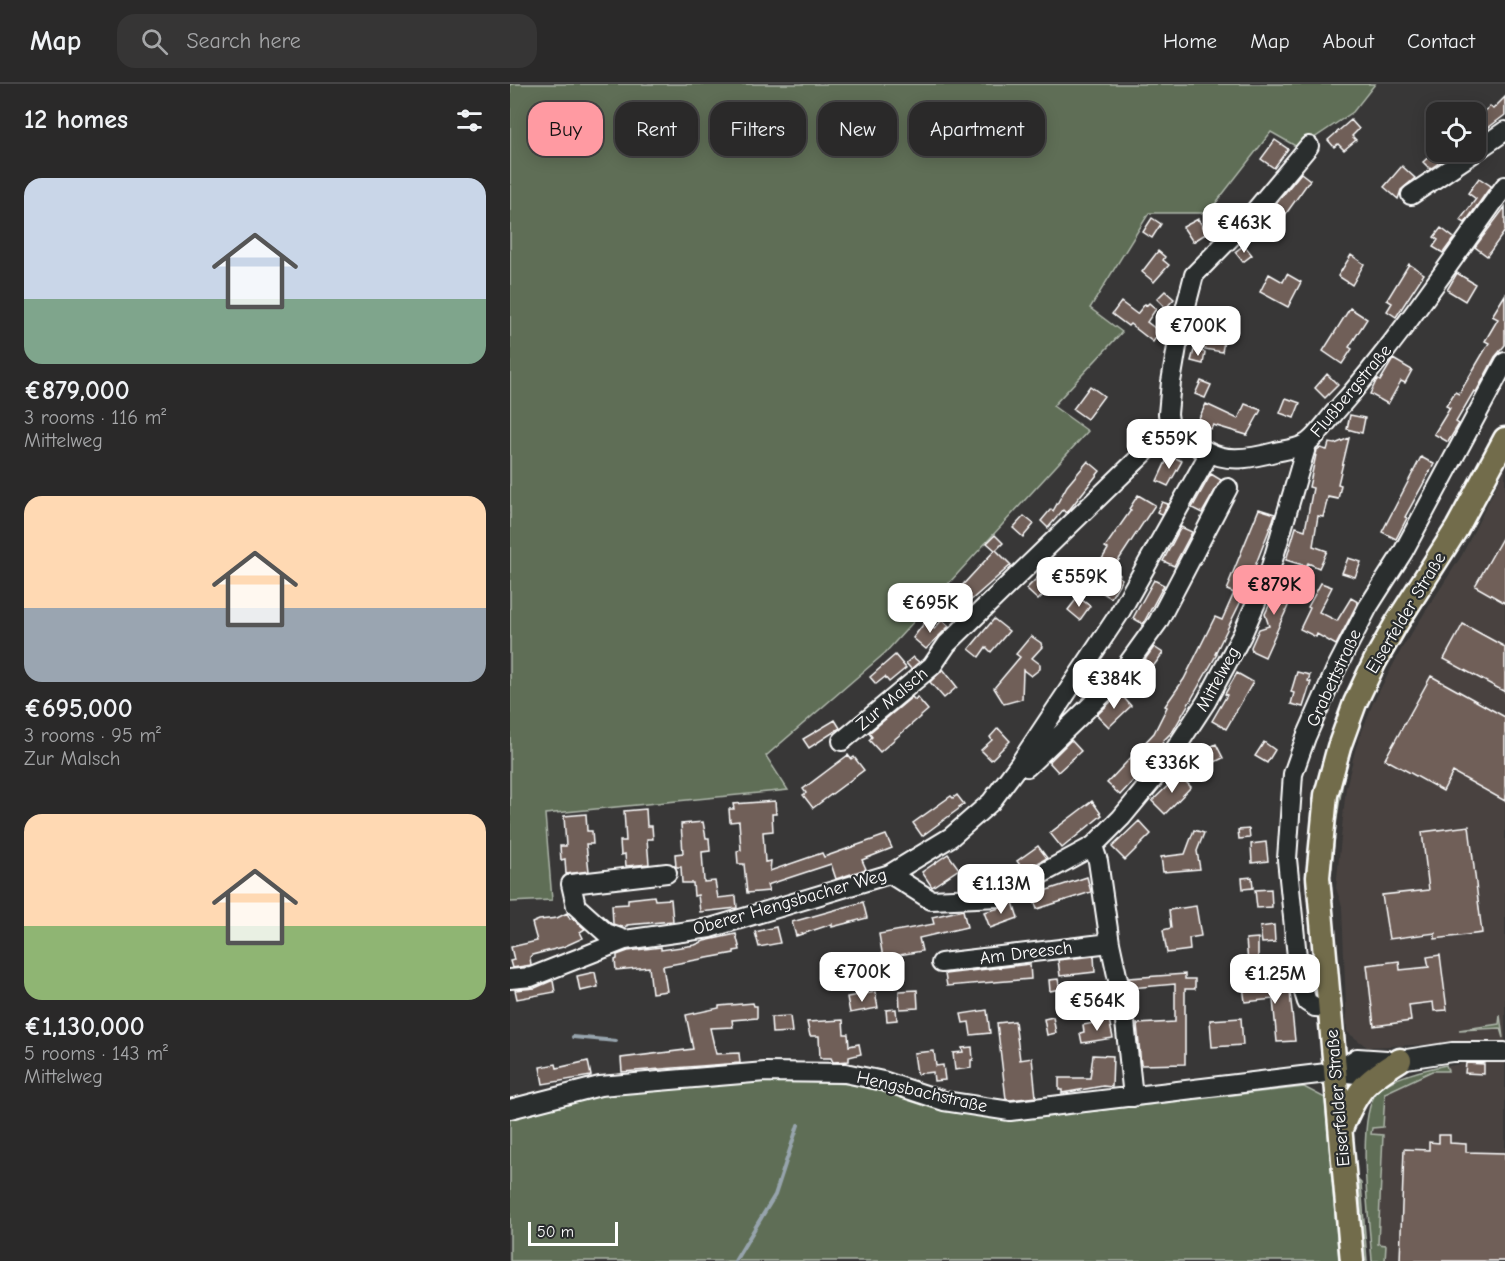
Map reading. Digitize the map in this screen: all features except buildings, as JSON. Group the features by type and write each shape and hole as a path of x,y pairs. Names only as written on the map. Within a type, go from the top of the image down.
{"main road":[{"name":"Eiserfelder Straße","path":"1352,1261 1318,877 1326,795 1339,747 1355,703 1375,661 1396,624 1447,546 1505,439"},
{"path":"1341,1131 1350,1108 1362,1088 1374,1076 1400,1060"}],"street":[{"path":"1486,144 1505,131"},
{"path":"1170,428 1168,414 1180,329 1194,275 1244,224 1309,146"},
{"path":"1411,195 1460,162"},
{"name":"Flußbergstraße","path":"1170,428 1209,454 1224,459 1269,454 1307,444 1350,396 1398,334 1505,186"},
{"name":"Grabettstraße","path":"1330,1008 1315,1007 1307,1002 1299,975 1287,860 1293,774 1306,737 1336,669 1368,607 1403,552 1505,362"},
{"name":"Zur Malsch","path":"842,741 932,666 946,644 1170,428"},
{"name":"Mittelweg","path":"890,874 931,900 999,897 1093,846 1121,818 1164,766 1211,693 1242,635 1270,570 1307,444"},
{"name":"Oberer Hengsbacher Weg","path":"510,979 531,977 625,940 710,928 890,874 951,837 991,802 1020,763 1119,614 1209,454"},
{"name":"Oberer Hengsbacher Weg","path":"1020,763 1027,767 1114,683 1158,622 1228,488"},
{"path":"1093,846 1098,861 1110,943 1123,1003 1133,1097"},
{"path":"625,940 606,933 576,906 571,884 667,873"},
{"name":"Am Dreesch","path":"941,963 1110,943"},
{"name":"Hengsbachstraße","path":"510,1109 600,1086 765,1072 845,1073 883,1081 944,1101 1010,1111 1335,1072 1358,1074 1400,1060 1452,1052 1505,1052"}],"shaded area":[{"path":"1505,469 1505,1041 1367,1047 1347,1032 1342,906 1336,888 1346,788 1356,747 1373,703 1402,648 1462,555"},
{"path":"1466,1063 1505,1063 1505,1261 1372,1261 1366,1158 1370,1104 1381,1088 1416,1072"}],"green space":[{"path":"510,84 1375,84 1353,112 1299,148 1271,132 1208,213 1149,213 1090,308 1122,332 1053,406 1088,431 885,653 766,756 788,790 545,814 552,900 510,902"},
{"path":"1492,486 1476,518 1402,639 1369,701 1346,767 1337,817 1332,868 1330,868 1334,813 1346,758 1380,668"},
{"path":"1500,1015 1503,1038 1500,1028 1459,1030 1499,1024"},
{"path":"1446,1065 1448,1071 1432,1071 1385,1093 1383,1127 1372,1128 1371,1134 1383,1135 1378,1244 1386,1245 1385,1261 1372,1261 1365,1172 1365,1147 1370,1105 1377,1092 1391,1082 1409,1074"},
{"path":"771,1081 855,1084 962,1113 1025,1119 1304,1087 1325,1098 1339,1261 510,1261 510,1116 594,1094"},
{"path":"1359,1181 1361,1183 1367,1261 1365,1261"}],"waterway":[{"path":"573,1037 616,1041"},
{"path":"735,1261 775,1195 798,1125"}]}
